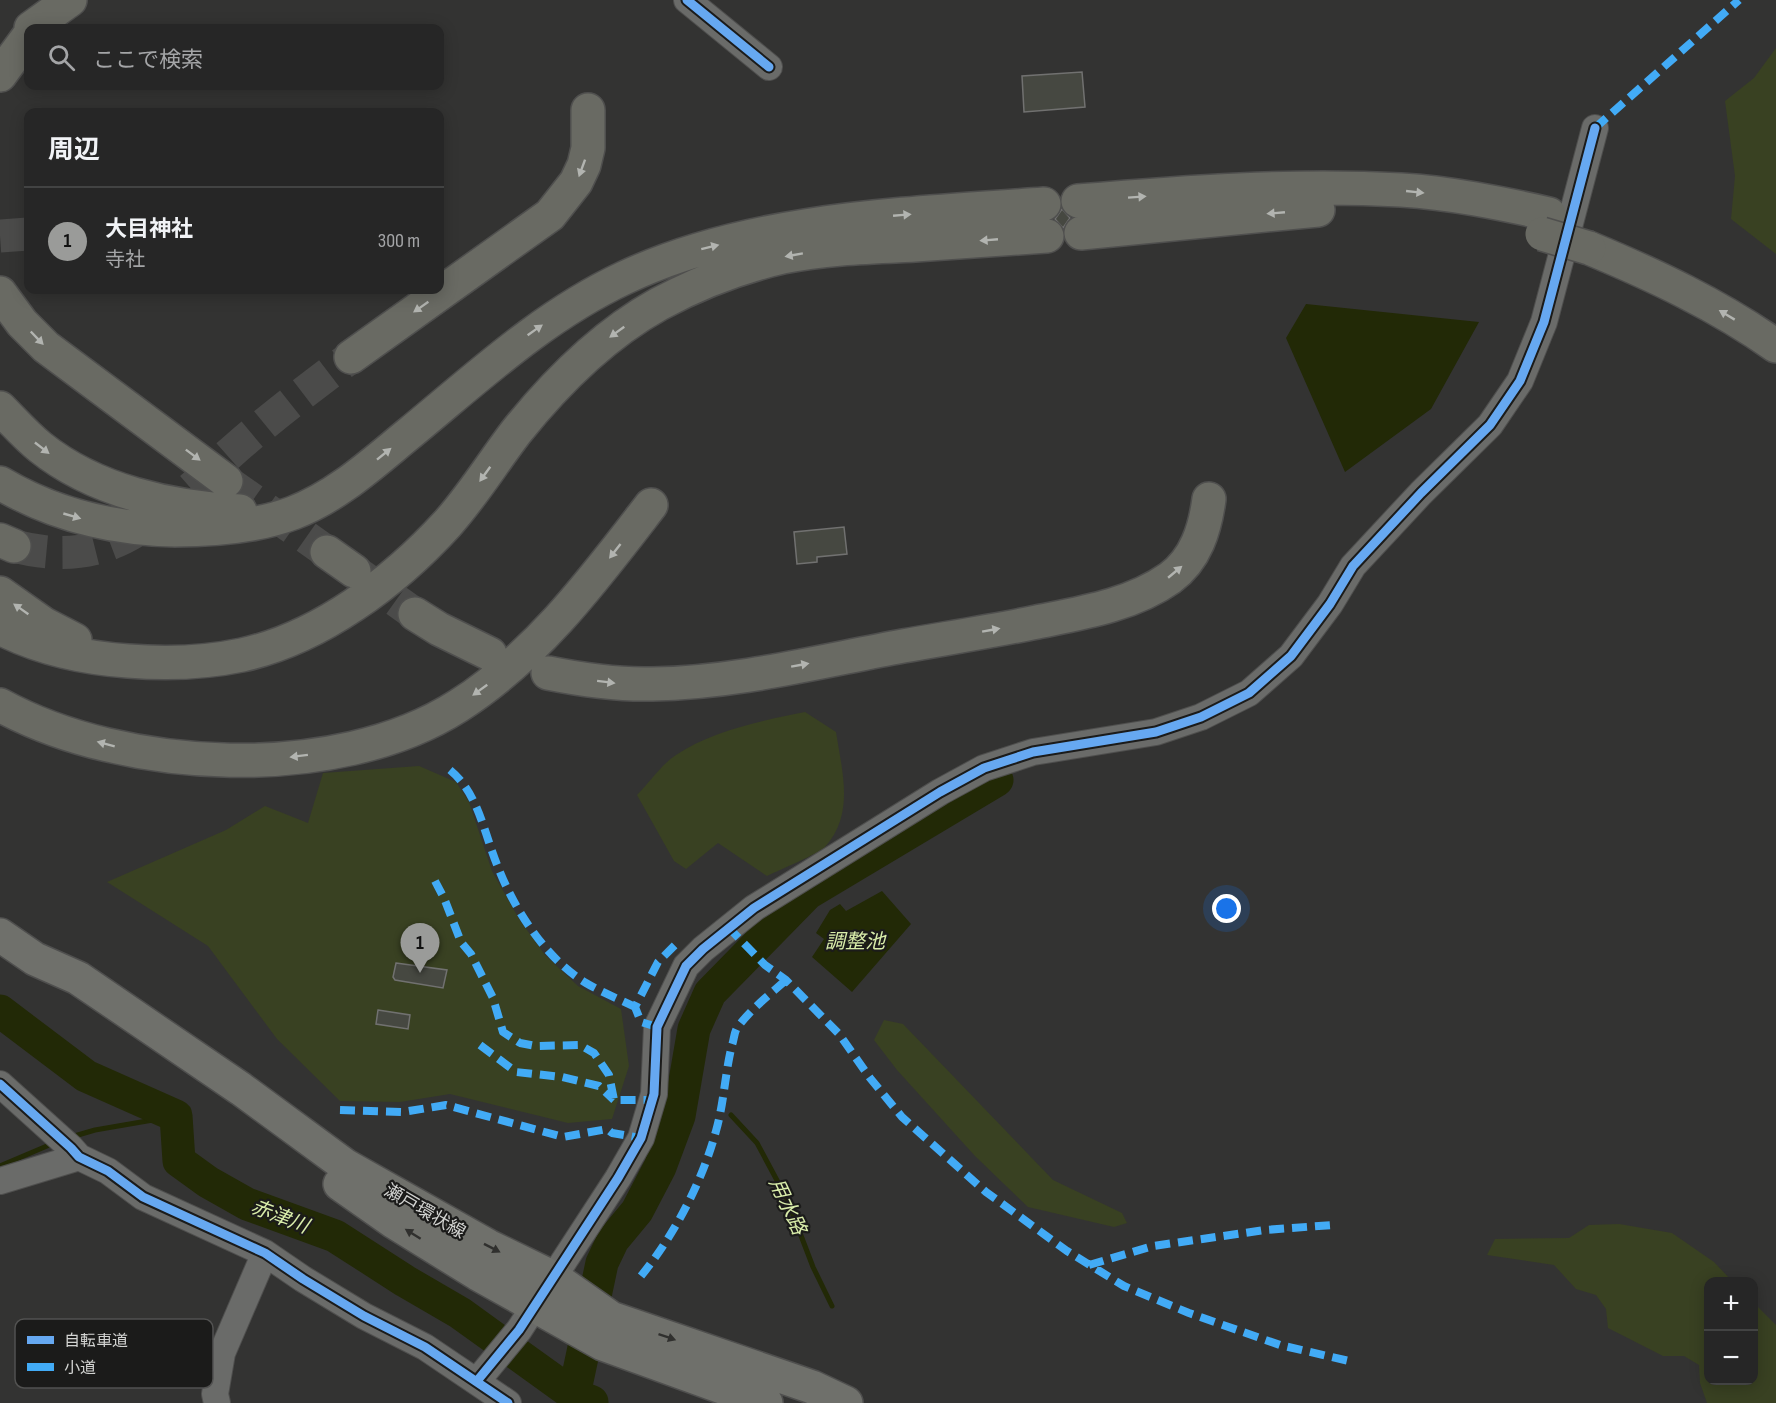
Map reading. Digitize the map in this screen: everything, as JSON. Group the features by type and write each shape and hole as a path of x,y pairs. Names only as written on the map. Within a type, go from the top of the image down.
{"highway":[{"path":"39,24 70,0"},
{"path":"0,60 24,37"},
{"path":"0,75 24,42"},
{"path":"444,290 549,215 576,182 584,165 588,148 588,110"},
{"path":"1080,217 1244,191 1358,189 1402,190 1450,195 1502,203 1546,224 1663,256 1741,297 1776,320"},
{"path":"0,483 47,508 75,517 123,526 163,530 220,528 270,520 302,509 338,489 362,472 546,323 623,278 661,262 699,249 740,239 891,216 1046,220 813,252 752,265 688,290 656,306 628,324 580,362 558,383 450,520 428,544 374,590 346,609 296,637 243,655 181,663 151,663 86,656 27,640 0,628"},
{"path":"1591,238 1644,271 1724,313 1776,346"},
{"path":"0,293 22,323 46,347 226,481"},
{"path":"351,357 439,294"},
{"path":"0,408 40,447 68,466 104,484 153,498 205,508 248,511 292,506 338,489"},
{"path":"548,673 616,684 692,682 794,666 1078,614 1134,597 1170,578 1183,566 1202,534 1209,499"},
{"path":"0,705 82,738 160,756 199,760 273,759 311,755 376,742 429,722 456,707 508,668 565,614 651,505"},
{"path":"327,552 354,571"},
{"path":"0,593 44,624 69,638 151,663"},
{"path":"415,614 439,629 490,654"}],"main road":[{"name":"瀬戸環状線","path":"0,935 35,959 67,989 163,1058 230,1100 322,1171 538,1320 607,1331 812,1387 846,1403"},
{"name":"瀬戸環状線","path":"35,959 87,984 232,1083 346,1166 488,1246 566,1286 607,1331 766,1403"}],"street":[{"path":"687,0 770,67"},
{"path":"477,1381 498,1357 538,1320 566,1286 618,1178 641,1138 654,1094 657,1027 674,989 686,966 728,927 754,908 940,792 984,768 1033,753 1156,732 1201,717 1249,693 1291,656 1353,566 1413,501 1490,425 1520,381 1544,322 1595,128"},
{"path":"0,1084 75,1152 108,1171 143,1197 265,1253 364,1316 425,1347 508,1403"},
{"path":"0,1180 75,1152"},
{"path":"221,1400 222,1353 265,1253"}],"shaded area":[{"path":"1776,48 1776,254 1731,219 1735,176 1725,101 1754,78"},
{"path":"805,712 836,732 841,762 843,806 840,821 825,847 767,876 718,843 686,869 674,861 637,795 666,763 705,739 738,727"},
{"path":"419,766 456,782 469,802 492,871 519,919 545,955 578,986 621,1009 629,1066 612,1119 568,1123 450,1094 400,1102 340,1101 277,1039 208,946 107,882 226,830 265,806 308,823 323,773"},
{"path":"884,1020 903,1024 1053,1180 1122,1213 1127,1223 1114,1227 1028,1207 975,1156 897,1070 874,1040"},
{"path":"1619,1224 1672,1233 1714,1262 1728,1277 1704,1277 1704,1385 1758,1385 1758,1307 1776,1325 1776,1403 1707,1403 1700,1383 1699,1365 1684,1356 1663,1356 1608,1328 1606,1309 1596,1295 1576,1289 1554,1265 1487,1255 1495,1239 1569,1238 1589,1225"}],"water":[{"path":"1306,304 1479,322 1431,409 1345,472 1286,338"},
{"name":"調整池","path":"882,891 911,924 852,992 812,957 824,939 816,933 830,910 840,904 846,911"}],"building":[{"path":"1082,72 1085,107 1024,112 1022,76"},
{"path":"1062,209 1070,218 1063,228 1055,219"},
{"path":"844,527 847,554 817,557 817,562 797,564 794,532"},
{"path":"396,963 447,970 443,988 395,980 393,977"},
{"path":"378,1010 410,1015 408,1029 376,1024"}],"waterway":[{"path":"574,1395 602,1263 613,1240 637,1211 660,1167 679,1116 694,1029 710,993 808,893 997,780"},
{"name":"赤津川","path":"0,1011 86,1076 176,1116 179,1161 208,1182 247,1204 335,1236 460,1313 574,1395 592,1402"},
{"name":"用水路","path":"731,1115 757,1143 787,1199 813,1267 832,1306"},
{"path":"71,1137 95,1130 176,1116"},
{"path":"0,1166 54,1143"}],"tunnel":[{"path":"0,236 24,234"},
{"path":"14,546 40,551 79,552 104,546 132,533 163,512 264,424 351,357"},
{"path":"226,481 327,552"},
{"path":"356,572 415,614"}],"marked path":[{"path":"1595,128 1739,0"},
{"path":"450,770 468,791 480,815 505,883 533,932 571,973 635,1007"},
{"path":"435,881 461,942 471,954 493,998 503,1032 520,1043 536,1046 580,1045 594,1053 609,1075 614,1100 652,1100"},
{"path":"728,927 765,965 786,980 839,1034 870,1078 902,1117 986,1192 1067,1251 1124,1286 1189,1313 1280,1345 1349,1361"},
{"path":"657,1027 641,1022 635,1007 658,962 677,943"},
{"path":"641,1276 676,1225 703,1169 719,1120 736,1030 742,1021 786,980"},
{"path":"480,1045 516,1072 562,1077 599,1086 614,1100"},
{"path":"340,1110 403,1112 446,1105 563,1137 607,1129 612,1133 641,1138"},
{"path":"1089,1265 1153,1246 1265,1230 1332,1225"}],"cycle path":[{"path":"687,0 769,67"},
{"path":"477,1381 519,1330 618,1178 641,1138 654,1094 657,1027 686,966 703,949 754,908 940,792 984,768 1033,752 1156,732 1201,717 1249,693 1291,656 1330,604 1353,566 1421,493 1490,425 1520,381 1544,322 1595,128"},
{"path":"0,1084 79,1157 108,1171 143,1197 265,1253 364,1316 425,1347 508,1403"}],"place":[{"name":"大目神社","path":"420,973"}]}
